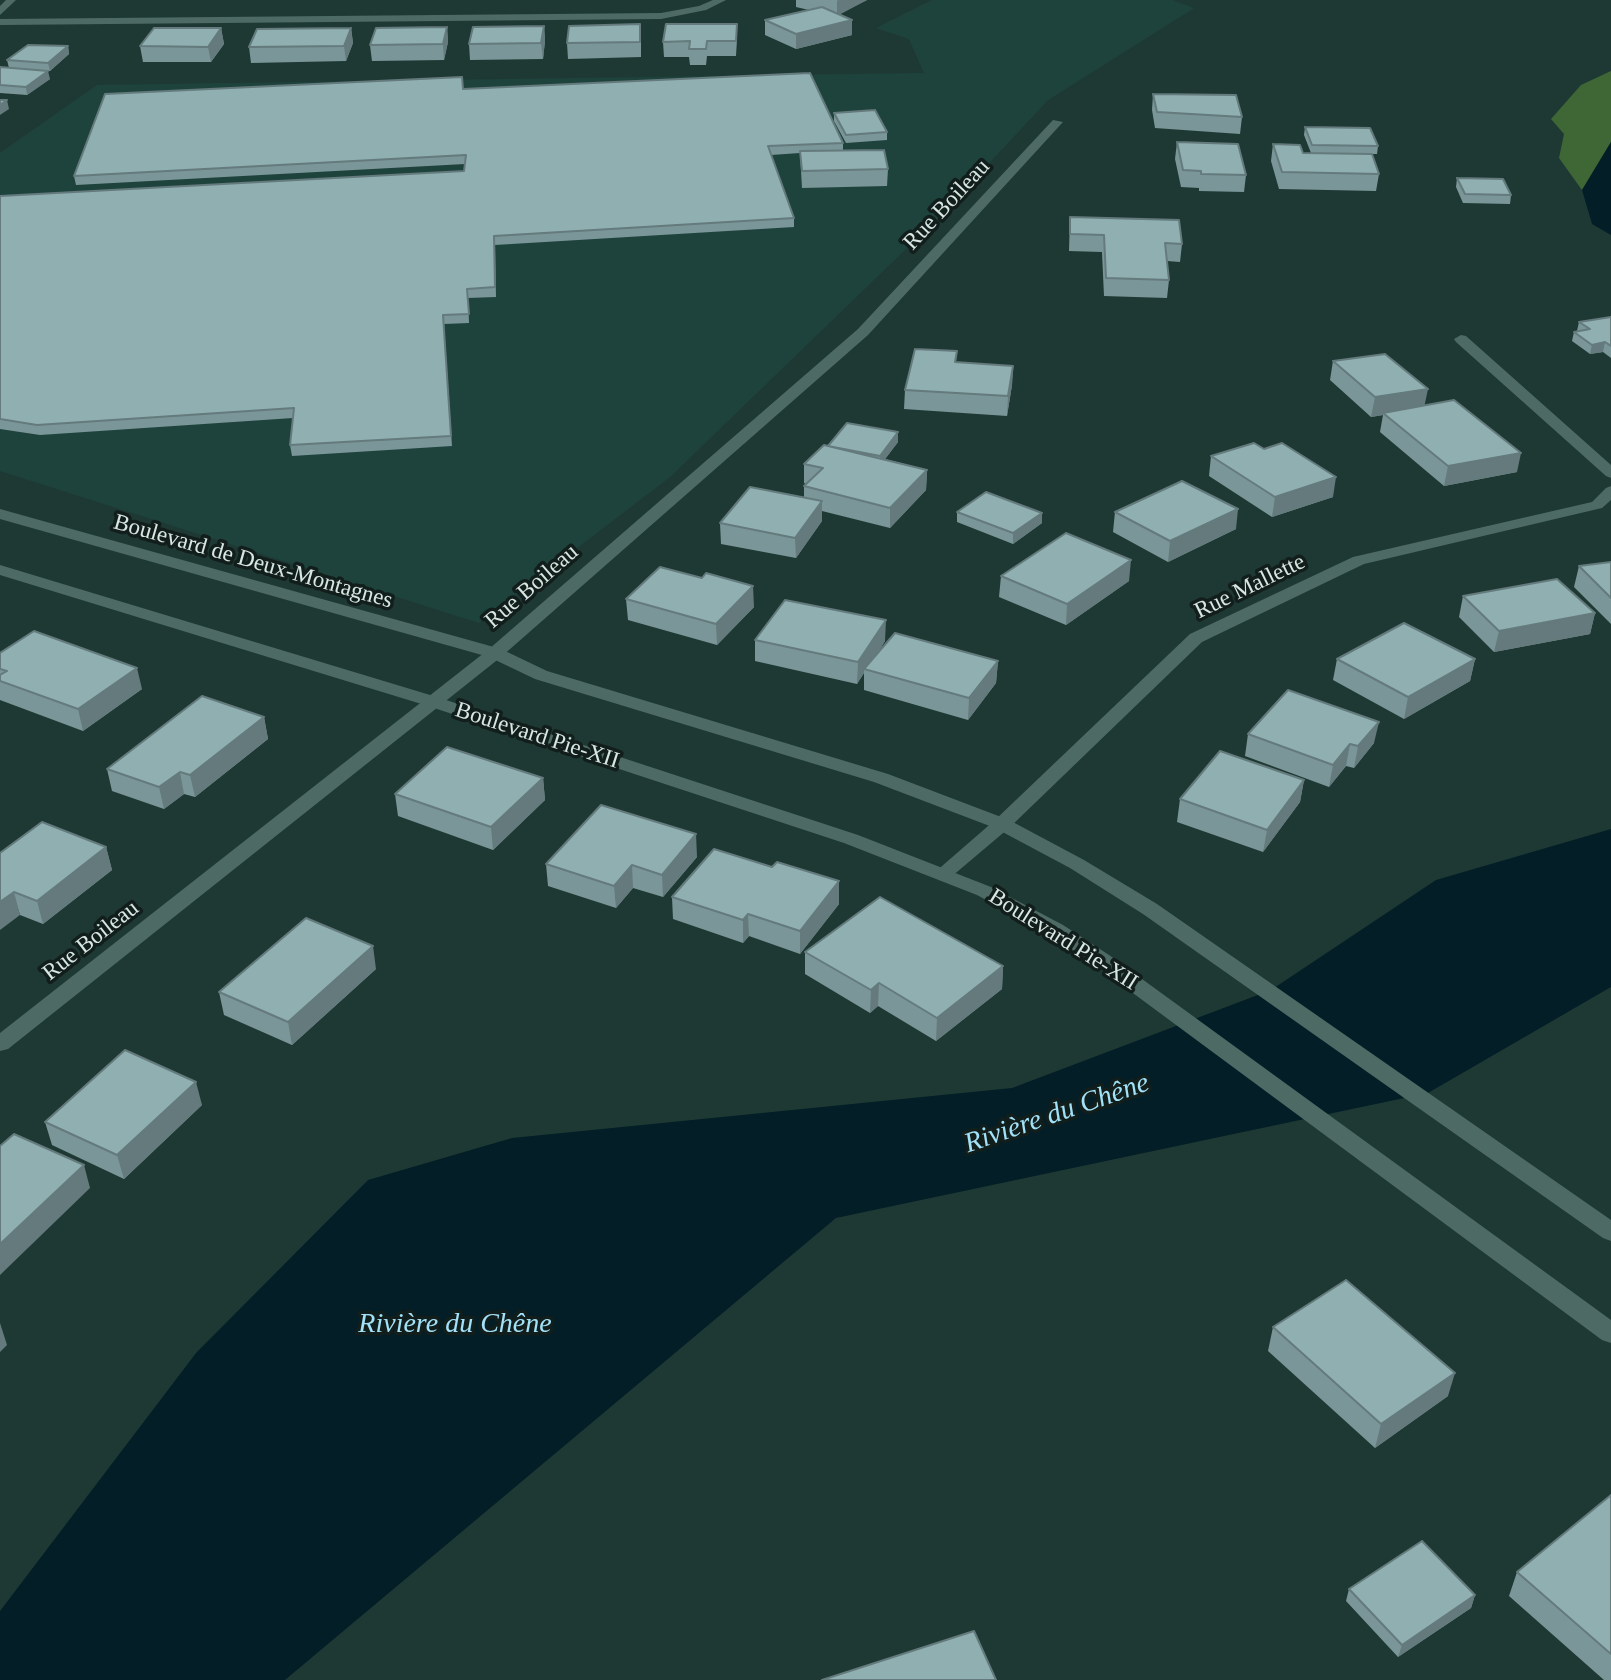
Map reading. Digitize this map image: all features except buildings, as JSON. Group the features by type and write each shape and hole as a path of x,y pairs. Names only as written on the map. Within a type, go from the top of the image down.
{"street":[{"path":"0,12 10,0"},
{"path":"0,22 332,13 661,16 702,8 721,0"},
{"name":"Rue Boileau","path":"0,1044 495,653 863,332 1057,122"},
{"path":"1461,339 1611,473"},
{"name":"Rue Mallette","path":"944,873 1002,824 1196,638 1359,560 1597,505 1611,491"},
{"name":"Boulevard de Deux-Montagnes","path":"0,514 495,653"},
{"path":"0,570 435,702"},
{"path":"495,653 541,675 881,778 1002,824 1115,887 1431,1104 1611,1232"},
{"name":"Boulevard Pie-XII","path":"435,702 838,835 944,873 984,891 1056,930 1169,1008 1611,1333"}],"shaded area":[{"path":"932,0 1172,0 1194,8 1048,100 936,220 670,477 479,623 0,471 0,153 97,85 924,73 909,39 876,28"}],"green space":[{"path":"1611,71 1611,142 1582,190 1559,158 1564,134 1551,119 1581,85"}],"water":[{"path":"1611,142 1611,235 1592,224 1582,190"},
{"name":"Rivière du Chêne","path":"1611,829 1611,987 1428,1093 836,1218 285,1680 0,1680 0,1611 196,1353 368,1180 512,1138 1012,1088 1271,990 1436,880"}]}
